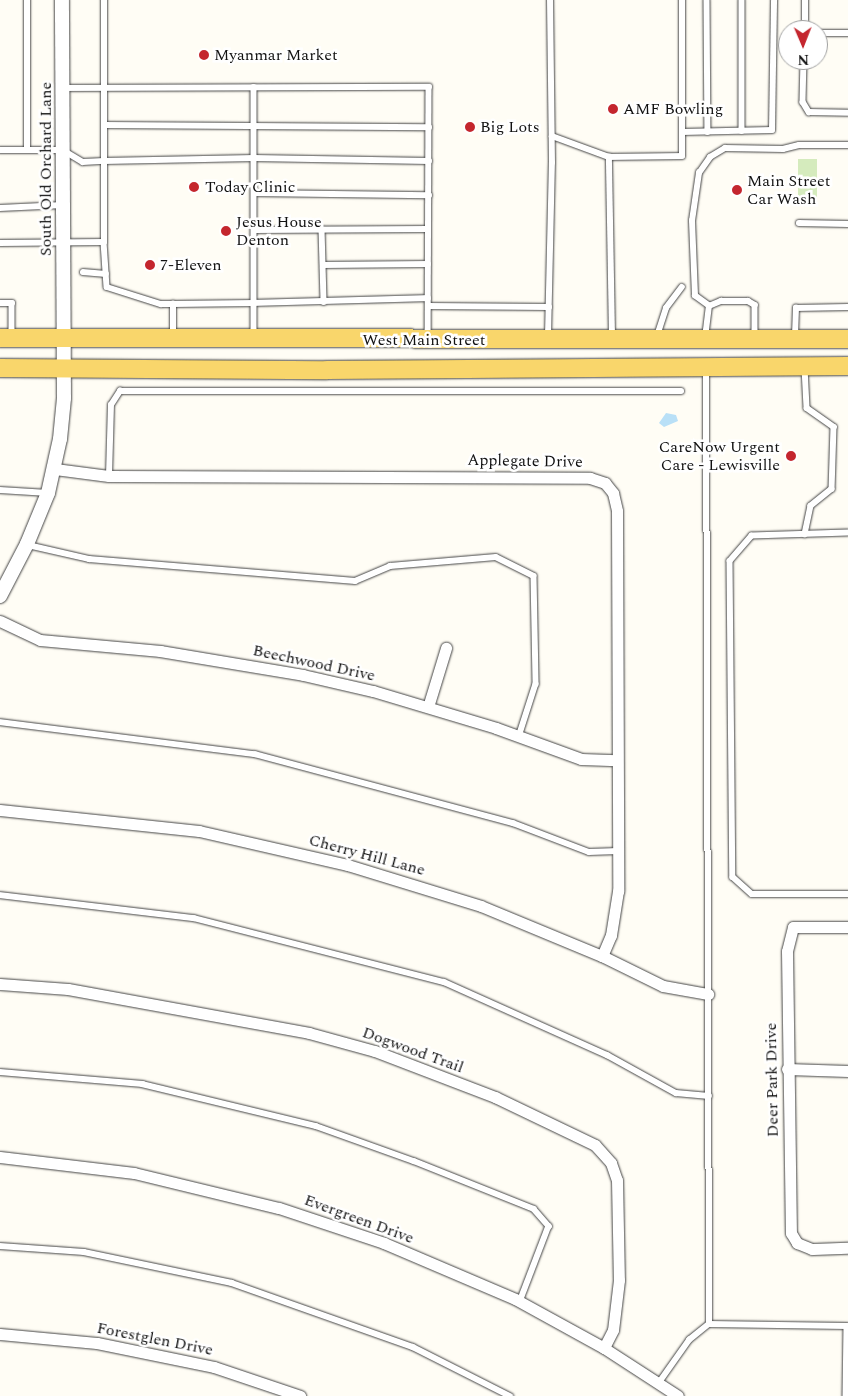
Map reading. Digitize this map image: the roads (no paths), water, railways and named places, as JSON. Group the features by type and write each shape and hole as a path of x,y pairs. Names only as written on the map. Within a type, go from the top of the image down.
{"main road":[{"name":"West Main Street","path":"6,338 173,340 848,339"},
{"path":"428,340 428,369"},
{"path":"655,368 656,340"},
{"name":"West Main Street","path":"0,368 428,369 848,366"}],"street":[{"name":"South Old Orchard Lane","path":"0,596 27,544 48,493 55,469 64,398 62,0"},
{"name":"Applegate Drive","path":"55,469 109,476 590,478 605,483 612,493 616,511 618,852 616,900 611,935 602,956"},
{"name":"Beechwood Drive","path":"0,621 40,640 160,651 303,675 428,707 581,759 617,760"},
{"path":"428,707 446,648"},
{"name":"Cherry Hill Lane","path":"0,810 199,831 348,865 481,906 602,956 663,986 708,994"},
{"name":"Deer Park Drive","path":"848,928 793,927 787,951 787,1069 791,1233 797,1243 812,1249 848,1248"},
{"name":"Dogwood Trail","path":"0,984 97,994 309,1033 375,1052 495,1097 595,1146 611,1163 617,1180 619,1280 614,1322 604,1348"},
{"path":"787,1069 848,1071"},
{"name":"Evergreen Drive","path":"0,1157 134,1173 279,1208 384,1243 520,1302 604,1348 657,1385 678,1396"},
{"name":"Forestglen Drive","path":"0,1334 45,1337 133,1351 214,1368 300,1396"}],"lane":[{"path":"27,0 27,150"},
{"path":"104,0 104,242 107,287 161,304 324,302 428,298"},
{"path":"548,340 552,136 550,0"},
{"path":"552,136 609,157 682,156 682,0"},
{"path":"707,0 708,132"},
{"path":"742,0 742,131"},
{"path":"682,132 772,130 774,0"},
{"path":"805,0 805,20"},
{"path":"828,33 848,33"},
{"path":"804,70 803,102 810,112 848,113"},
{"path":"254,87 254,340"},
{"path":"63,88 429,87 428,340"},
{"path":"104,125 254,124 429,127"},
{"path":"709,306 695,296 692,221 699,173 710,157 725,148 848,145"},
{"path":"0,150 63,150 83,162 254,158 429,161"},
{"path":"609,157 612,340"},
{"path":"254,193 429,194"},
{"path":"0,208 63,205"},
{"path":"799,223 848,224"},
{"path":"322,229 324,302"},
{"path":"254,230 428,229"},
{"path":"0,243 104,242"},
{"path":"323,265 428,264"},
{"path":"83,272 106,274"},
{"path":"656,340 666,308 682,287"},
{"path":"709,306 721,301 748,301 755,305 757,314 755,340"},
{"path":"0,303 12,303 6,338"},
{"path":"173,304 173,340"},
{"path":"428,306 549,307"},
{"path":"705,340 709,306"},
{"path":"795,339 796,308 848,308"},
{"path":"804,367 808,408 834,427 832,489 811,506 805,534"},
{"path":"706,368 709,1324"},
{"path":"109,476 111,405 120,391 681,391"},
{"path":"1,490 48,493"},
{"path":"848,533 752,536 730,561 733,877 752,894 848,894"},
{"path":"27,544 89,560 354,581 390,566 496,557 534,576 536,684 520,737"},
{"path":"0,722 255,754 513,823 589,852 618,852"},
{"path":"0,895 194,918 444,982 607,1055 676,1092 708,1096"},
{"path":"0,1072 142,1084 316,1126 414,1161 534,1209 549,1226 520,1302"},
{"path":"0,1246 84,1252 232,1284 414,1347 510,1396"},
{"path":"657,1385 689,1340 709,1324 846,1326 846,1396"}],"water":[{"path":"666,413 676,415 678,421 664,427 659,423"}],"place":[{"name":"Myanmar Market","path":"204,55"},
{"name":"AMF Bowling","path":"613,109"},
{"name":"Big Lots","path":"470,127"},
{"name":"Today Clinic","path":"194,187"},
{"name":"Main Street Car Wash","path":"737,190"},
{"name":"Jesus House Denton","path":"226,231"},
{"name":"7-Eleven","path":"150,265"},
{"name":"CareNow Urgent Care - Lewisville","path":"791,456"}]}
